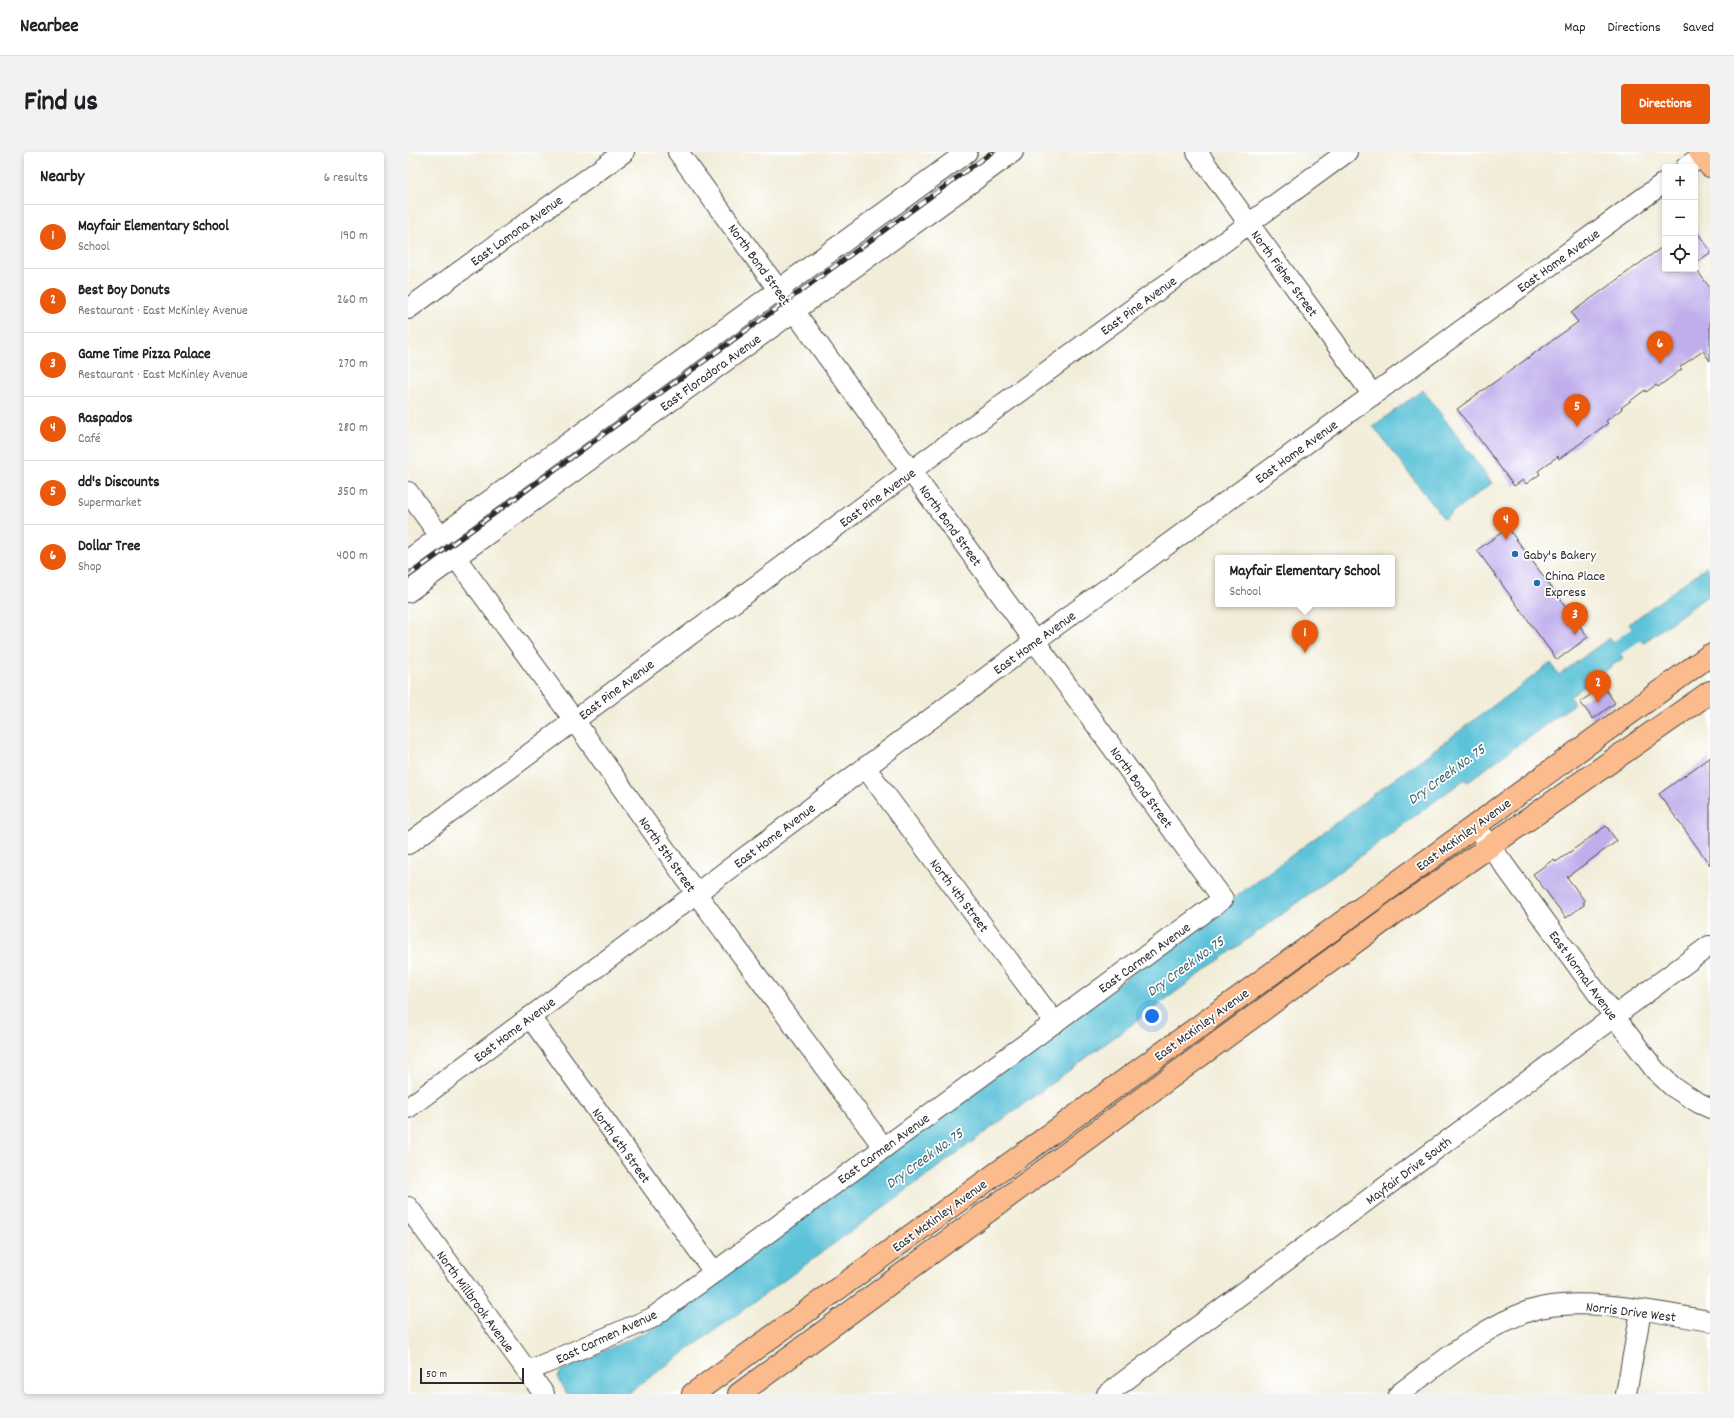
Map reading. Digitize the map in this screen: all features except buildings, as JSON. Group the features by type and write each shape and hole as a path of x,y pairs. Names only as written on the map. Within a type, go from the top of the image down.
{"main road":[{"name":"East McKinley Avenue","path":"693,1394 1710,655"},
{"path":"1625,752 1666,703 1710,671"},
{"name":"East McKinley Avenue","path":"749,1391 1396,912 1491,847 1710,692"},
{"path":"749,1391 750,1378 757,1363 844,1298 878,1259"}],"street":[{"name":"East Lamona Avenue","path":"408,308 624,152"},
{"name":"North Bond Street","path":"678,152 1223,899"},
{"name":"East Floradora Avenue","path":"408,560 967,152"},
{"name":"East Floradora Avenue","path":"408,592 1013,152"},
{"name":"North Fisher Street","path":"1196,152 1373,395"},
{"name":"East Pine Avenue","path":"408,844 911,471 1347,152"},
{"name":"East Home Avenue","path":"408,1108 1035,641 1662,184"},
{"path":"408,492 440,536"},
{"name":"North 5th Street","path":"456,558 574,720 696,893 884,1148"},
{"name":"North 4th Street","path":"865,768 1054,1022"},
{"name":"East Normal Avenue","path":"1475,825 1655,1070 1673,1087 1710,1108"},
{"name":"East Carmen Avenue","path":"528,1372 652,1318 1223,899"},
{"name":"Mayfair Drive South","path":"1107,1394 1709,946"},
{"name":"North 6th Street","path":"530,1017 714,1272"},
{"name":"North Millbrook Avenue","path":"408,1207 544,1394"},
{"name":"Norris Drive West","path":"1399,1394 1482,1333 1531,1310 1551,1306 1583,1304 1612,1306 1710,1321"},
{"path":"1626,1394 1641,1311"}],"water":[{"path":"1423,390 1492,483 1444,519 1373,426"},
{"path":"1706,567 1710,573 1710,594 1643,643 1629,624"},
{"path":"1609,638 1623,658 1570,697 1574,704 1467,782 1465,779 790,1276 627,1394 567,1394 558,1377 561,1371 654,1328 1551,663 1559,675"}],"waterway":[{"name":"Dry Creek No. 75","path":"1599,661 1653,622"}],"railway":[{"path":"408,576 992,152"}],"place":[{"name":"Dollar Tree","path":"1660,364"},
{"name":"dd's Discounts","path":"1577,427"},
{"name":"Raspados","path":"1506,540"},
{"name":"Gaby's Bakery","path":"1515,554"},
{"name":"China Place Express","path":"1537,583"},
{"name":"Game Time Pizza Palace","path":"1575,635"},
{"name":"Mayfair Elementary School","path":"1305,653"},
{"name":"Best Boy Donuts","path":"1598,703"}]}
